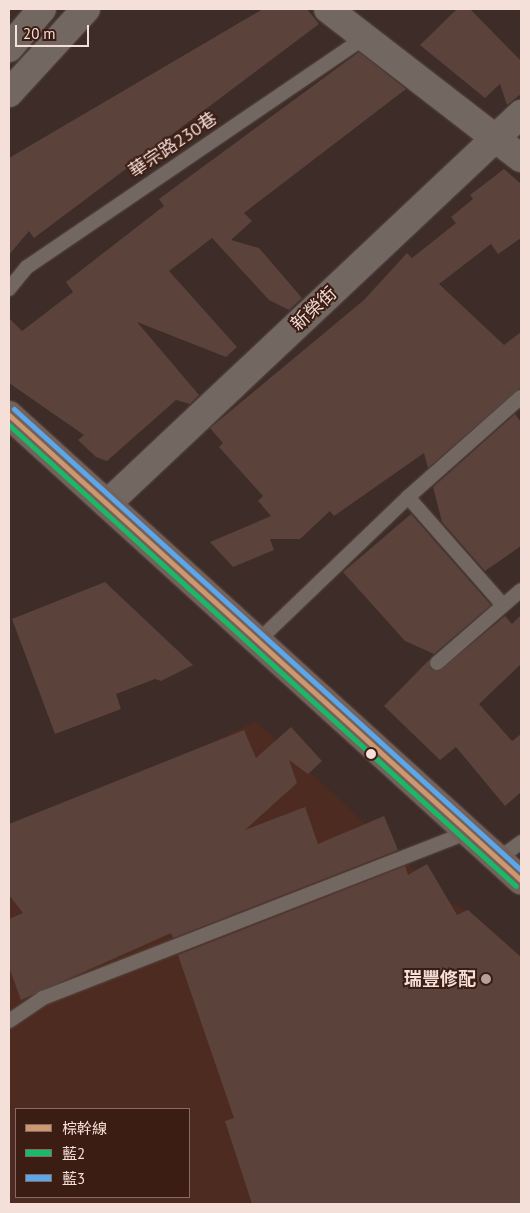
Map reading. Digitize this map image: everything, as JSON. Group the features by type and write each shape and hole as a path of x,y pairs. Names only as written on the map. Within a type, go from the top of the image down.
{"main road":[{"path":"9,415 259,640 521,880"}],"street":[{"path":"9,48 42,9"},
{"path":"9,93 86,9"},
{"path":"328,9 521,158"},
{"name":"新榮街","path":"107,504 521,114"}],"lane":[{"name":"華宗路230巷","path":"9,289 27,267 364,38"},
{"path":"259,640 408,497 519,405"},
{"path":"408,497 503,605"},
{"path":"437,663 521,590"},
{"path":"9,1021 44,998 468,832"},
{"path":"498,859 521,842"}],"shaded area":[{"path":"256,721 450,903 468,910 521,957 521,1204 9,1204 9,824 173,761"}],"building":[{"path":"263,9 307,9 319,24 34,238 29,231 9,255 9,158"},
{"path":"457,9 470,9 521,61 521,94 507,105 500,84 485,98 420,45"},
{"path":"359,52 406,89 244,213 252,221 231,240 259,248 302,298 289,310 269,300 212,238 169,271 237,347 226,357 137,322 199,395 190,404 176,400 107,461 96,457 78,440 84,435 9,383 9,318 22,331 73,292 66,282 164,206 159,199"},
{"path":"504,169 521,184 521,238 498,254 491,244 439,284 504,345 521,332 521,387 428,468 424,453 334,516 330,511 300,539 270,539 274,550 233,567 210,542 271,516 258,501 263,496 219,447 223,443 210,428 364,300 407,253 412,258 456,223 451,217 473,199 470,195"},
{"path":"515,414 521,422 521,546 485,571 442,522 433,487"},
{"path":"411,514 491,605 434,654 405,641 343,572"},
{"path":"105,582 193,665 161,681 155,679 116,694 121,709 55,734 12,619"},
{"path":"521,615 521,664 479,704 512,741 521,734 521,792 505,806 456,747 440,760 384,706 429,660 431,669 439,671 505,616 512,624"},
{"path":"291,727 322,761 308,774 289,760 297,783 245,830 305,807 318,844 384,816 398,850 173,938 171,933 21,1000 9,967 9,919 23,913 9,895 9,824 244,730 256,758"},
{"path":"427,864 457,915 468,910 521,957 521,1204 252,1204 225,1121 234,1118 178,955 405,866 408,875"}],"transit line":[{"name":"藍3","path":"14,409 521,870"},
{"name":"棕幹線","path":"9,415 521,880"},
{"name":"藍2","path":"9,425 516,886"}],"place":[{"name":"瑞豐修配","path":"486,979"}]}
